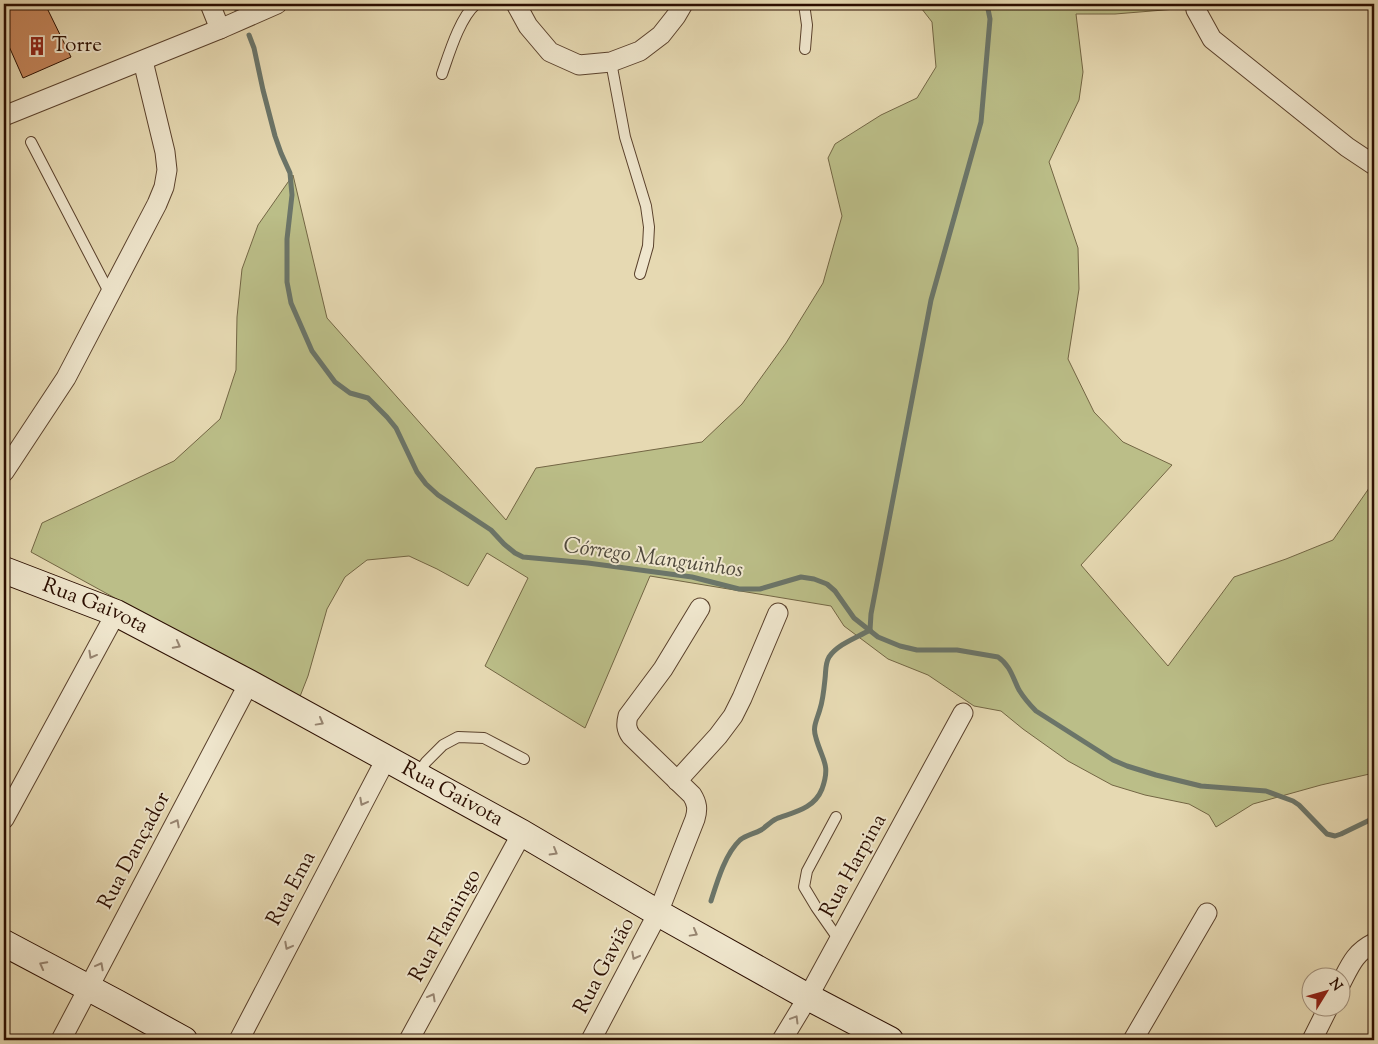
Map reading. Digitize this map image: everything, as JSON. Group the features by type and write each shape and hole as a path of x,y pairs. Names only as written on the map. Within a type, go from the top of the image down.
{"street":[{"path":"210,4 223,27"},
{"path":"4,116 277,4"},
{"path":"516,4 528,26 550,52 579,65 611,62 640,51 661,35 683,4"},
{"path":"1195,4 1196,10 1212,39 1347,148 1374,165"},
{"path":"4,472 66,378 157,204 164,187 167,170 165,152 142,60"},
{"name":"Rua Gaivota","path":"4,570 116,613 249,683 522,833 658,913 808,997 890,1040"},
{"name":"Rua Gavião","path":"591,1040 658,913 697,812 696,802 692,795 631,736 627,730 627,722 628,716 663,669 700,608"},
{"path":"4,819 116,613"},
{"path":"677,781 718,736 732,716 742,698 778,613"},
{"name":"Rua Dançador","path":"61,1040 249,683"},
{"name":"Rua Harpina","path":"782,1040 808,997 963,713"},
{"name":"Rua Ema","path":"239,1040 386,759"},
{"name":"Rua Flamingo","path":"409,1040 522,833"},
{"path":"1133,1040 1207,913"},
{"path":"4,944 184,1040"},
{"path":"1350,967 1364,949 1374,944"},
{"path":"1312,1040 1325,1016"}],"lane":[{"path":"442,74 454,39 470,8 476,4"},
{"path":"804,4 807,25 805,49"},
{"path":"611,62 625,137 646,206 649,227 648,246 640,274"},
{"path":"32,142 110,294"},
{"path":"416,776 426,762 443,746 458,737 484,738 524,759"},
{"path":"836,817 807,871 804,887 839,940"}],"green space":[{"path":"918,4 1179,4 1176,9 1115,14 1076,14 1083,72 1079,100 1049,162 1078,248 1079,289 1068,359 1094,412 1123,442 1172,465 1081,565 1168,666 1234,577 1333,540 1374,481 1374,773 1321,785 1253,804 1216,827 1209,815 1189,804 1145,795 1112,785 1068,761 1001,711 974,706 928,675 888,659 844,626 831,606 650,576 585,728 485,666 528,578 487,553 468,586 409,556 367,560 345,577 327,609 308,676 299,699 31,552 42,523 174,461 220,419 236,370 237,317 242,269 258,225 293,175 327,318 506,520 536,468 702,442 742,404 786,343 823,283 842,216 828,158 835,144 881,115 917,98 936,67 932,22"}],"building":[{"name":"Torre","path":"4,4 45,4 71,57 23,78 4,35"}],"waterway":[{"name":"Córrego Manguinhos","path":"235,4 237,10"},
{"path":"870,630 871,614 931,300 981,122 990,19 987,4"},
{"name":"Córrego Manguinhos","path":"249,35 254,48 275,136 290,173 292,195 287,239 287,282 291,303 312,351 335,382 350,393 368,398 387,417 396,428 417,472 426,484 438,495 491,530 515,553 523,557 588,563 692,577 739,589 760,589 801,577 814,579 827,584 835,591 854,618 878,637 900,646 917,650 957,650 998,657 1008,668 1019,690 1036,711 1113,760 1127,766 1201,786 1266,791 1293,801 1327,834 1335,836 1374,818"},
{"path":"711,901 726,860 740,840 761,830 776,819 803,809 818,796 825,781 826,768 815,734 815,727 823,698 827,662 837,648 870,630"}],"place":[{"name":"Torre","path":"37,46"}]}
